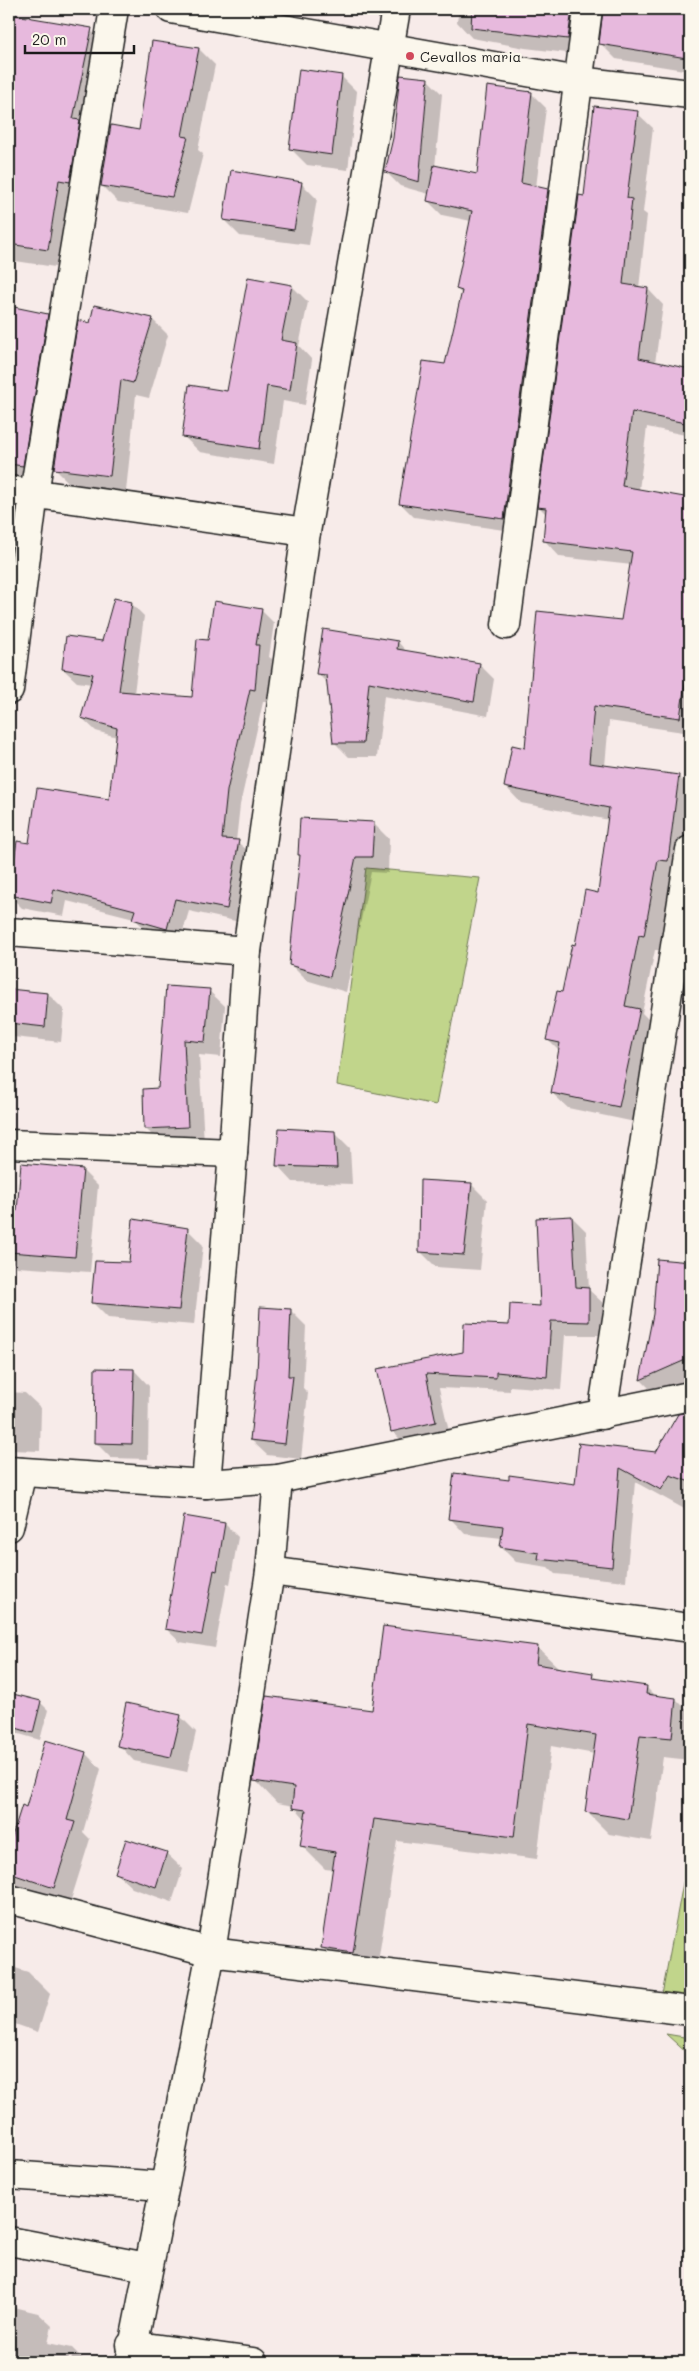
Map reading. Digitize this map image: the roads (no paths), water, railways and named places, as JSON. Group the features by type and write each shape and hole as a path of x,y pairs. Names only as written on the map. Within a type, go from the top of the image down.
{"street":[{"path":"9,690 22,491 114,9"},
{"path":"171,9 391,46 578,81 690,94"},
{"path":"206,1484 247,951 306,532 396,9"},
{"path":"506,625 588,9"},
{"path":"22,491 306,532"},
{"path":"602,1416 690,850"},
{"path":"9,932 247,951"},
{"path":"9,1144 233,1152"},
{"path":"9,1527 16,1471 206,1484 278,1479 602,1416 690,1396"},
{"path":"253,2362 131,2354 211,1952 270,1571 278,1479"},
{"path":"270,1571 690,1628"},
{"path":"9,1899 211,1952 690,2011"},
{"path":"9,2175 164,2186"},
{"path":"9,2241 147,2267"}],"place":[{"name":"Cevallos maria","path":"410,56"}]}
